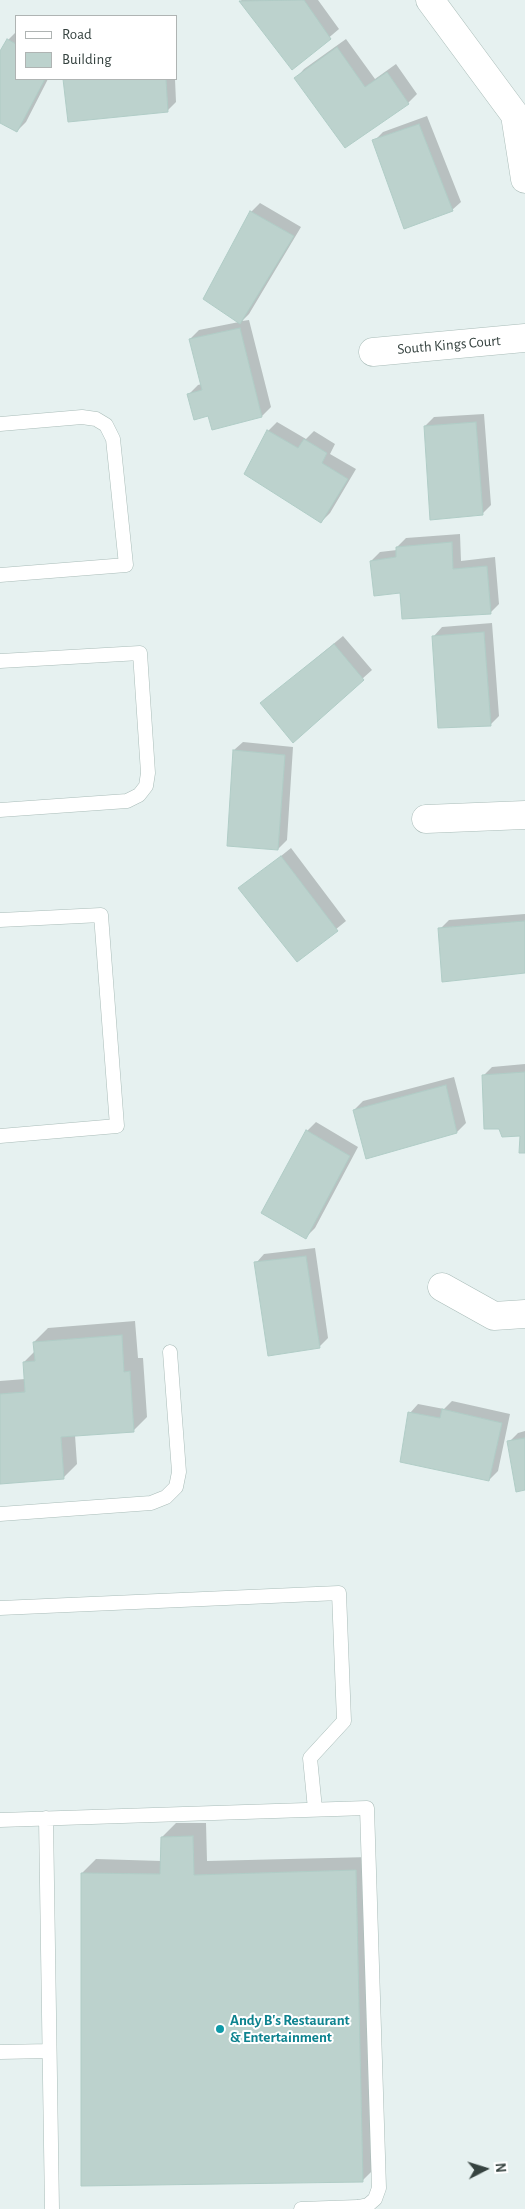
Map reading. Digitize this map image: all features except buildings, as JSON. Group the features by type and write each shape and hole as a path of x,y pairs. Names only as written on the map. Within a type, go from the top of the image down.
{"street":[{"path":"430,0 515,115 525,179"},
{"name":"South Kings Court","path":"373,352 525,338"},
{"path":"426,819 525,815"},
{"path":"442,1287 494,1316 525,1314"}],"lane":[{"path":"0,424 82,417 96,419 106,425 113,438 126,566 0,575"},
{"path":"0,661 140,653 148,773 146,786 139,795 127,801 0,810"},
{"path":"0,920 101,915 117,1126 0,1136"},
{"path":"0,1514 151,1503 166,1498 176,1487 178,1472 170,1352"},
{"path":"0,1608 339,1593 344,1721 310,1758 315,1809"},
{"path":"0,1820 367,1808 379,2188 375,2199 368,2205 301,2209"},
{"path":"46,1818 52,2209"},
{"path":"0,2052 49,2051"}],"place":[{"name":"Andy B's Restaurant & Entertainment","path":"220,2029"}]}
